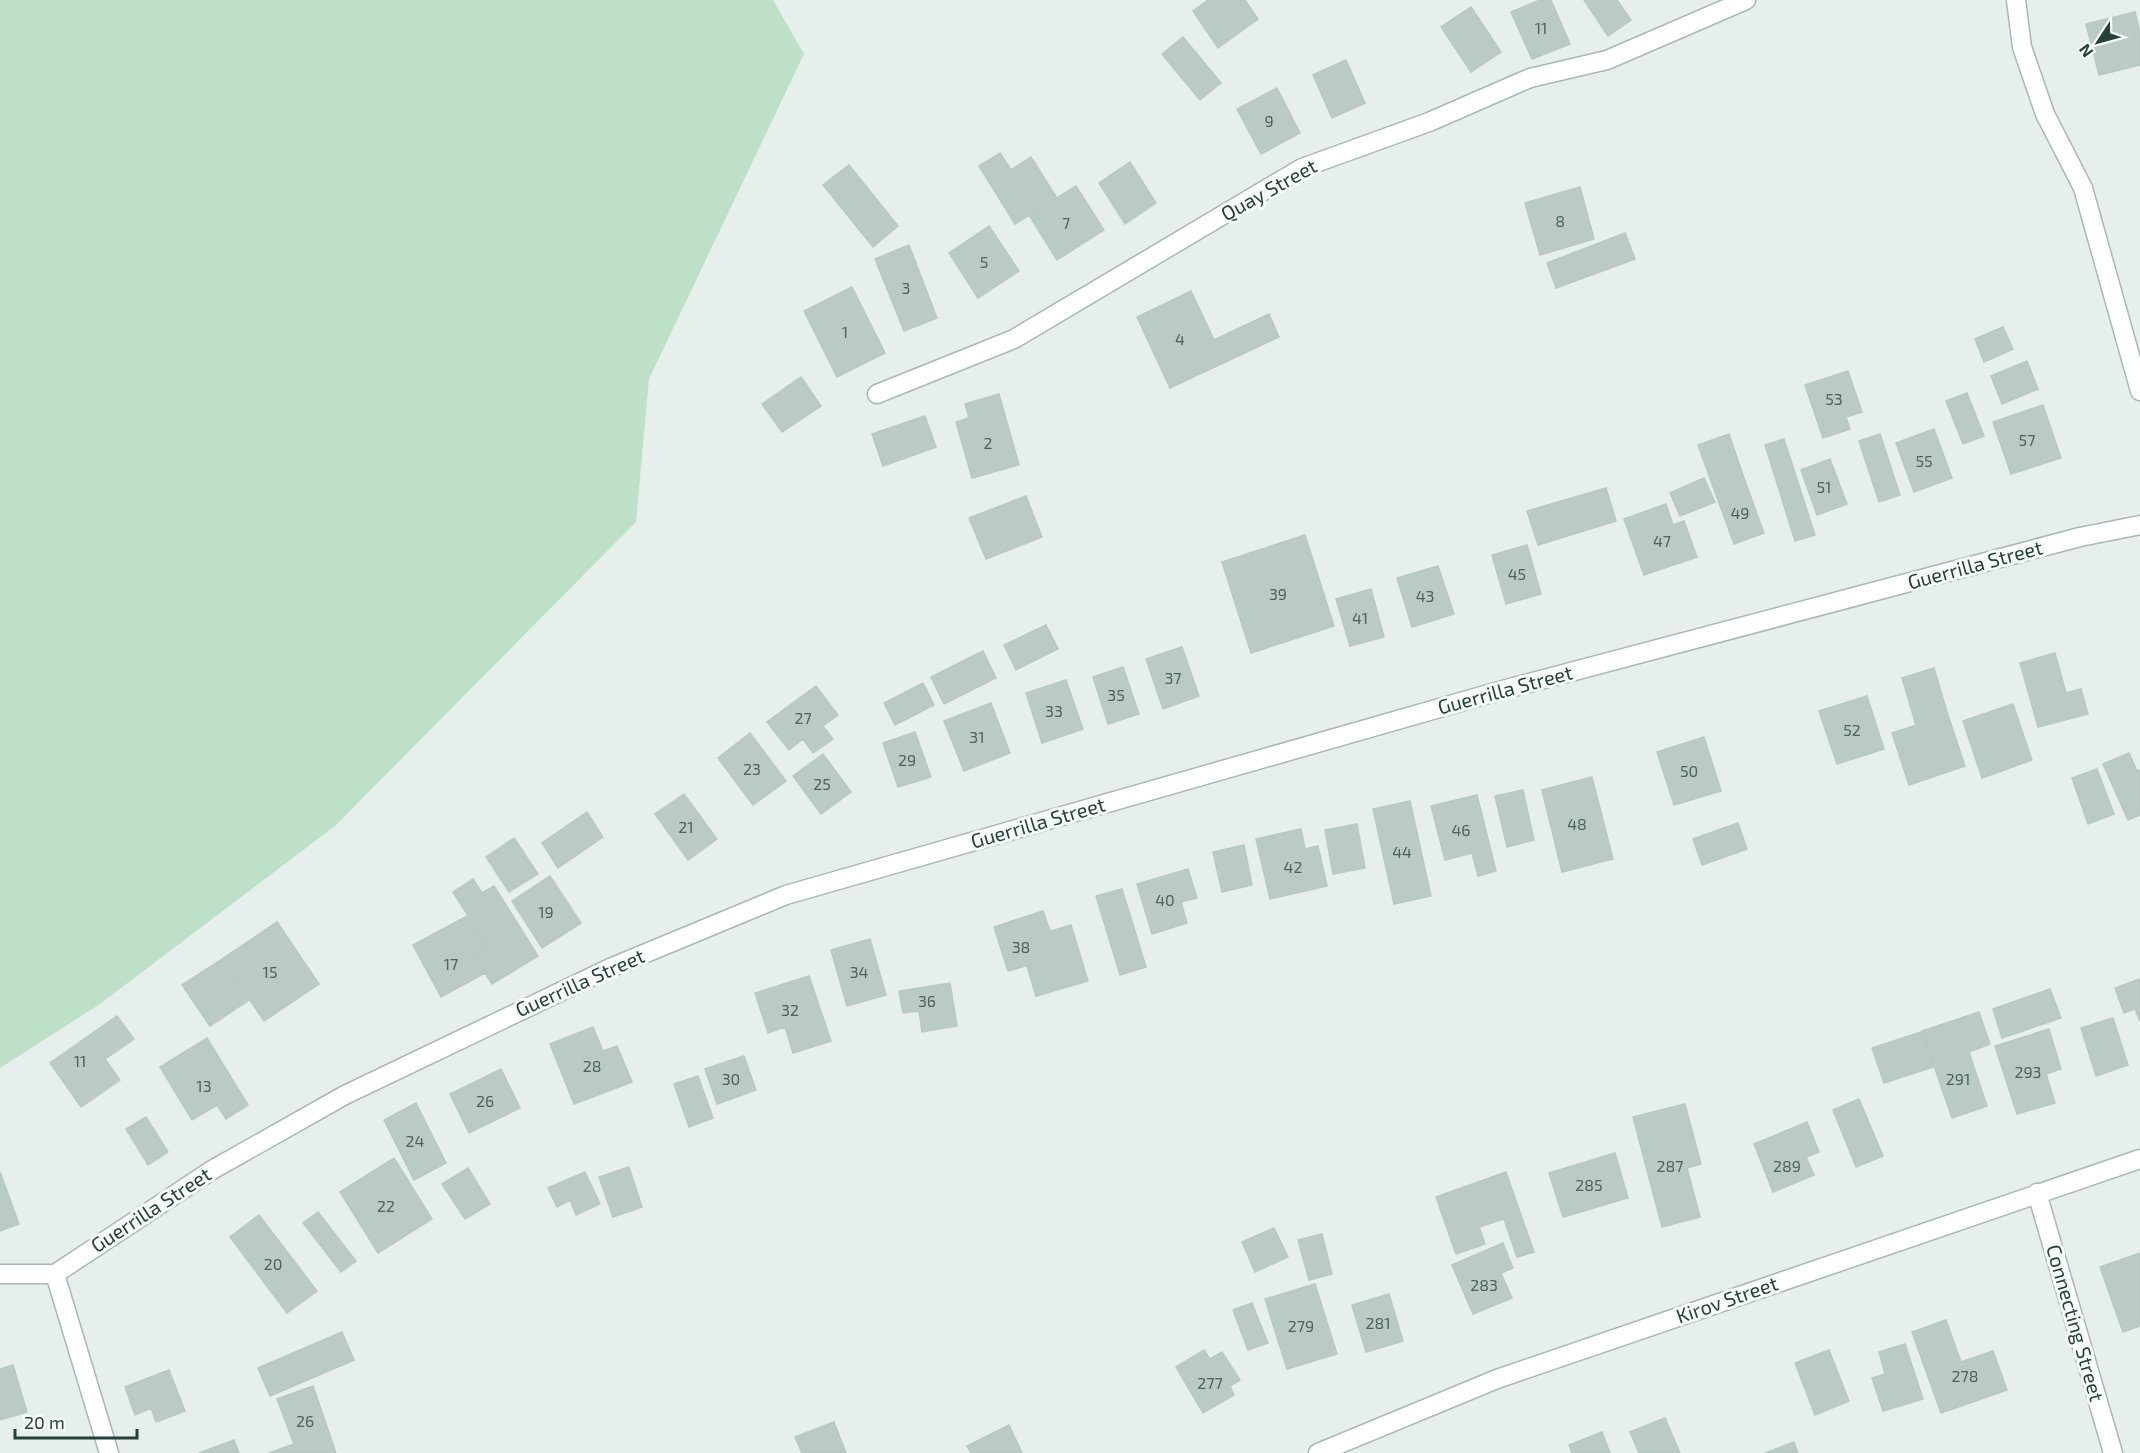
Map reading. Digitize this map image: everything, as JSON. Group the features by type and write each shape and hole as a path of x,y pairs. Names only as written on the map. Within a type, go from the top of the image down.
{"street":[{"name":"Quay Street","path":"877,394 1014,339 1302,168 1429,122 1530,78 1607,60 1746,0"},
{"path":"2017,1 2022,47 2045,114 2083,188 2140,391"},
{"name":"Guerrilla Street","path":"55,1274 212,1170 345,1095 610,968 786,895 1499,691 2080,537 2140,525"},
{"name":"Kirov Street","path":"1318,1453 1497,1379 2140,1159"},
{"name":"Connecting Street","path":"2037,1193 2113,1453"},
{"path":"0,1274 55,1274 109,1453"}],"green space":[{"path":"0,0 773,0 804,54 649,379 636,522 335,826 100,1004 0,1068"}],"building":[{"path":"1208,0 1245,0 1258,19 1218,48 1193,11"},
{"path":"1540,0 1551,0 1570,44 1532,59 1511,12"},
{"path":"1584,0 1617,0 1631,20 1608,36"},
{"path":"1471,7 1501,52 1471,72 1441,27"},
{"path":"2135,12 2140,33 2140,65 2099,75 2086,24"},
{"path":"1183,37 1221,83 1200,100 1162,54"},
{"path":"1346,60 1365,103 1332,118 1313,75"},
{"path":"1277,88 1300,133 1261,154 1237,109"},
{"path":"1000,153 1011,170 1031,157 1057,198 1015,224 979,166"},
{"path":"1130,162 1156,203 1125,224 1099,183"},
{"path":"849,165 898,226 873,247 823,185"},
{"path":"1076,186 1104,230 1057,260 1029,215"},
{"path":"1580,187 1594,239 1540,255 1525,203"},
{"path":"989,226 1019,271 978,298 949,253"},
{"path":"1625,233 1635,259 1556,288 1547,263"},
{"path":"909,245 937,318 904,331 875,259"},
{"path":"852,287 885,353 837,377 804,311"},
{"path":"1191,291 1214,340 1269,314 1279,337 1170,388 1137,317"},
{"path":"2003,327 2013,349 1984,362 1975,339"},
{"path":"2027,361 2038,389 2002,404 1991,376"},
{"path":"1848,371 1862,412 1846,417 1850,429 1823,438 1805,385"},
{"path":"801,377 821,406 782,432 762,404"},
{"path":"1967,393 1984,436 1963,444 1946,401"},
{"path":"999,394 1019,465 972,478 956,422 969,418 965,404"},
{"path":"2043,405 2061,458 2011,474 1993,422"},
{"path":"925,416 936,447 883,466 872,434"},
{"path":"1934,429 1952,478 1914,492 1896,443"},
{"path":"1729,434 1745,481 1715,492 1698,445"},
{"path":"1880,434 1900,495 1879,502 1859,441"},
{"path":"1784,439 1815,535 1795,541 1765,445"},
{"path":"1830,459 1847,504 1817,515 1801,470"},
{"path":"1704,478 1715,502 1680,516 1670,493"},
{"path":"1745,481 1764,533 1734,544 1715,492"},
{"path":"1606,488 1616,521 1538,545 1527,511"},
{"path":"1026,496 1042,537 986,559 969,518"},
{"path":"1666,504 1673,525 1684,521 1697,557 1644,575 1624,519"},
{"path":"1305,535 1334,626 1251,653 1222,562"},
{"path":"1527,545 1541,594 1506,604 1492,555"},
{"path":"1438,566 1454,614 1412,627 1397,578"},
{"path":"1371,589 1384,637 1350,646 1336,599"},
{"path":"1046,625 1058,649 1016,670 1004,645"},
{"path":"1182,647 1199,696 1163,709 1146,659"},
{"path":"983,651 996,678 944,704 931,677"},
{"path":"2055,653 2066,693 2081,689 2088,714 2038,727 2020,663"},
{"path":"1123,667 1139,714 1108,724 1093,677"},
{"path":"1934,668 1948,715 1916,725 1902,678"},
{"path":"1066,680 1083,729 1042,743 1026,693"},
{"path":"923,683 934,705 895,725 884,703"},
{"path":"816,686 838,715 823,726 833,739 813,753 803,739 789,750 767,722"},
{"path":"1867,696 1884,749 1837,764 1819,711"},
{"path":"991,703 1010,753 964,771 944,721"},
{"path":"2013,704 2032,760 1982,778 1963,721"},
{"path":"1948,715 1965,766 1909,785 1892,733"},
{"path":"915,732 931,777 898,787 883,743"},
{"path":"750,733 786,781 753,805 718,758"},
{"path":"1704,737 1721,791 1674,805 1657,752"},
{"path":"2129,753 2137,771 2140,770 2140,815 2128,820 2103,764"},
{"path":"823,754 851,792 821,814 793,776"},
{"path":"2097,769 2114,814 2088,824 2072,778"},
{"path":"1592,777 1613,859 1562,872 1542,790"},
{"path":"1523,790 1534,840 1507,847 1495,796"},
{"path":"684,794 717,839 688,860 655,814"},
{"path":"1477,795 1496,871 1478,876 1472,853 1445,860 1431,806"},
{"path":"1410,801 1431,896 1394,904 1373,809"},
{"path":"587,812 603,837 558,868 542,843"},
{"path":"1738,823 1747,849 1702,865 1693,839"},
{"path":"1357,824 1365,868 1333,874 1325,830"},
{"path":"1301,829 1305,849 1318,846 1327,886 1270,899 1256,839"},
{"path":"514,838 538,874 509,892 486,857"},
{"path":"1244,845 1252,885 1222,892 1213,852"},
{"path":"1188,869 1197,898 1181,902 1187,923 1152,934 1137,884"},
{"path":"550,876 581,923 542,948 512,901"},
{"path":"473,879 482,893 494,886 538,956 492,984 474,956 488,947 453,892"},
{"path":"1122,889 1146,967 1120,975 1096,896"},
{"path":"1043,911 1050,931 1038,935 1046,960 1008,971 994,927"},
{"path":"467,916 488,947 474,956 485,973 441,997 413,945"},
{"path":"277,922 319,984 264,1021 222,959"},
{"path":"1071,925 1088,981 1036,996 1027,966 1046,960 1038,935"},
{"path":"870,939 886,995 847,1006 831,950"},
{"path":"222,959 249,1000 210,1026 182,985"},
{"path":"809,976 831,1041 793,1053 785,1027 768,1033 755,993"},
{"path":"2140,979 2140,1021 2135,1009 2124,1013 2115,988"},
{"path":"950,983 957,1026 922,1032 919,1011 903,1013 899,991"},
{"path":"2050,989 2061,1018 2002,1038 1993,1009"},
{"path":"1979,1012 1990,1044 1969,1052 1987,1106 1952,1118 1922,1031"},
{"path":"117,1016 134,1039 105,1059 120,1080 81,1107 50,1063"},
{"path":"2113,1018 2128,1065 2096,1076 2081,1028"},
{"path":"593,1027 603,1051 617,1046 632,1082 574,1104 550,1044"},
{"path":"2049,1029 2061,1069 2046,1074 2055,1103 2017,1114 1995,1046"},
{"path":"1921,1032 1933,1067 1884,1083 1872,1048"},
{"path":"207,1038 248,1105 226,1119 217,1105 192,1120 160,1067"},
{"path":"744,1056 756,1090 717,1104 705,1069"},
{"path":"501,1069 520,1108 469,1133 450,1094"},
{"path":"698,1076 713,1118 689,1127 674,1084"},
{"path":"1859,1099 1883,1156 1856,1167 1833,1110"},
{"path":"416,1103 446,1163 414,1180 384,1120"},
{"path":"1685,1104 1701,1164 1687,1168 1700,1217 1662,1227 1633,1117"},
{"path":"146,1117 168,1152 148,1165 126,1129"},
{"path":"1807,1122 1819,1152 1806,1157 1814,1175 1773,1192 1754,1144"},
{"path":"1615,1153 1628,1198 1563,1217 1549,1173"},
{"path":"394,1158 432,1219 378,1253 340,1192"},
{"path":"629,1167 642,1207 613,1217 599,1177"},
{"path":"468,1168 490,1204 465,1219 442,1184"},
{"path":"0,1172 19,1224 0,1231"},
{"path":"585,1172 600,1204 576,1215 570,1200 557,1207 548,1188"},
{"path":"1506,1172 1514,1195 1444,1220 1436,1197"},
{"path":"1514,1195 1534,1252 1517,1257 1504,1219 1479,1227 1485,1244 1456,1254 1444,1220"},
{"path":"318,1212 356,1261 341,1272 303,1223"},
{"path":"259,1215 317,1291 287,1313 230,1237"},
{"path":"1274,1228 1288,1257 1255,1272 1242,1242"},
{"path":"1322,1234 1332,1274 1309,1280 1298,1240"},
{"path":"1503,1243 1513,1268 1501,1273 1512,1298 1473,1314 1452,1265"},
{"path":"2140,1253 2140,1326 2123,1332 2100,1267"},
{"path":"1315,1284 1337,1354 1287,1369 1265,1299"},
{"path":"1389,1294 1403,1341 1366,1352 1352,1305"},
{"path":"1252,1303 1268,1343 1248,1350 1233,1310"},
{"path":"1946,1320 1961,1362 1993,1351 2007,1390 1941,1413 1912,1332"},
{"path":"342,1332 354,1360 270,1396 258,1368"},
{"path":"1905,1344 1923,1399 1883,1411 1872,1378 1885,1374 1879,1352"},
{"path":"1204,1350 1210,1359 1222,1352 1240,1380 1230,1386 1234,1395 1203,1413 1176,1367"},
{"path":"1829,1350 1849,1401 1815,1415 1795,1363"},
{"path":"13,1365 27,1412 0,1420 0,1369"},
{"path":"169,1370 185,1411 156,1422 151,1408 135,1415 125,1387"},
{"path":"313,1386 336,1453 269,1453 294,1444 277,1399"},
{"path":"1665,1418 1680,1453 1639,1453 1630,1432"},
{"path":"834,1422 846,1453 802,1453 795,1437"},
{"path":"1009,1425 1022,1453 971,1453 967,1446"},
{"path":"1602,1432 1610,1453 1572,1453 1569,1445"},
{"path":"234,1440 239,1453 199,1453"},
{"path":"1794,1442 1798,1453 1765,1453"}]}
